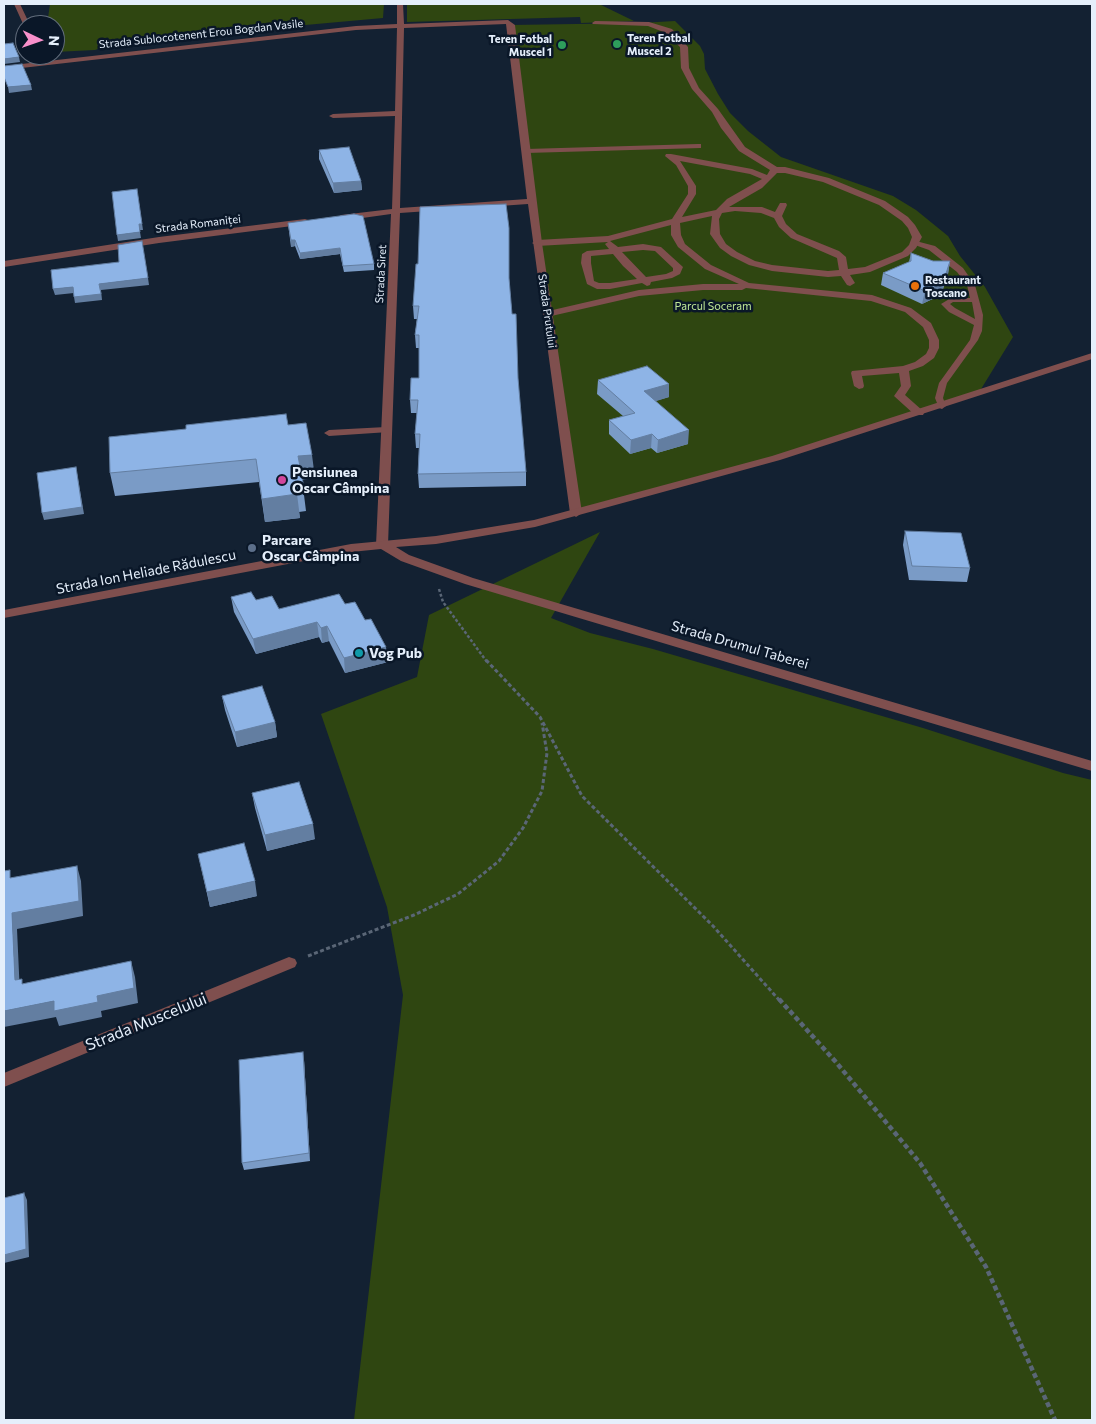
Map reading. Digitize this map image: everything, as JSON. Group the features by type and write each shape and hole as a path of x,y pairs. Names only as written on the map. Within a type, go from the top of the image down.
{"street":[{"name":"Strada Siret","path":"382,544 396,211 400,4"},
{"name":"Strada Prutului","path":"400,25 501,21 508,22 511,25 537,243 576,513"},
{"path":"595,23 649,24 673,34 684,46 685,68 689,78 742,149 775,170 785,170 826,180 882,203 905,219 912,227 917,237 915,242 905,254 868,270 844,273 806,273 752,263 723,246 715,234 715,219 730,201 759,186 775,170"},
{"name":"Strada Sublocotenent Erou Bogdan Vasile","path":"65,61 356,28 400,25"},
{"name":"Strada Sublocotenent Erou Bogdan Vasile","path":"4,68 32,65"},
{"path":"333,116 399,113"},
{"path":"526,151 698,146"},
{"path":"660,147 666,154 672,156 752,172 768,179"},
{"path":"672,156 692,186 692,194 688,203 675,221 676,235 681,245 695,258 718,272 740,280 744,285"},
{"name":"Strada Romaniței","path":"4,264 159,240 396,211 532,201"},
{"path":"778,216 783,206"},
{"path":"537,243 608,239 675,221 750,208 778,216"},
{"path":"778,216 782,225 794,236 836,253 842,260 844,273 850,283"},
{"path":"608,239 614,250 643,280 661,290"},
{"path":"652,247 678,266 677,272 670,276 603,286 590,282 586,263 587,254 614,250 652,247"},
{"path":"846,295 845,289 850,283 860,278 886,272"},
{"path":"547,314 596,302 661,290 702,287 734,288 744,285 846,295 893,303 908,310 926,325 934,340 934,348 930,356 919,364 904,369 856,373 859,386"},
{"path":"382,544 436,540 479,534 576,513 776,458 942,406 1092,356"},
{"path":"904,369 906,386 899,396 919,413"},
{"name":"Strada Drumul Taberei","path":"382,544 405,558 469,581 1092,766"},
{"name":"Strada Ion Heliade Rădulescu","path":"4,614 351,548 382,544"},
{"name":"Strada Muscelului","path":"4,1080 289,963"}],"lane":[{"path":"915,242 932,248 960,270 971,284 976,300 979,324 974,340 942,383 939,398 942,406"},
{"path":"976,300 951,300 945,304 952,310 979,324"},
{"path":"329,433 386,430"}],"path":[{"path":"432,568 443,602 489,664 540,718 582,796 713,926 835,1061 920,1163 986,1267 1055,1420"},
{"path":"289,963 414,915 458,894 499,861 523,828 542,791 547,753 540,718"}],"green space":[{"path":"50,4 384,4 383,18 117,42 95,50 65,52 65,15 48,15"},
{"path":"407,4 599,4 634,21 581,23 580,17 407,22"},
{"name":"Parcul Soceram","path":"675,21 700,46 704,54 705,69 718,94 730,113 748,131 781,157 893,196 916,210 948,236 960,256 985,287 1013,337 978,394 776,458 576,513 511,25"},
{"path":"600,532 551,618 590,633 653,649 923,728 1063,773 1092,780 1092,1420 354,1420 403,995 387,907 321,714 417,677 429,615"}],"building":[{"path":"13,43 15,58 4,59 4,44"},
{"path":"22,65 31,85 8,87 4,77 4,66"},
{"path":"349,147 361,181 333,183 319,150"},
{"path":"137,189 142,224 139,224 140,232 117,235 112,192"},
{"path":"506,204 509,228 509,278 512,314 516,314 518,378 526,472 418,474 420,434 415,434 418,400 410,400 411,378 419,378 419,335 415,335 419,306 413,306 416,264 418,264 420,207"},
{"path":"354,214 363,216 374,264 343,266 340,248 300,253 295,240 291,240 288,223"},
{"path":"142,241 148,278 99,284 101,294 74,297 73,287 53,289 51,270 119,262 118,245"},
{"path":"911,253 933,261 950,261 943,283 925,291 883,273 911,261"},
{"path":"647,366 669,384 644,391 689,430 658,440 652,434 631,440 609,420 635,413 598,380"},
{"path":"286,414 288,425 306,423 312,455 298,456 304,488 297,488 297,494 262,499 256,459 110,473 109,437 186,429 186,425"},
{"path":"76,467 82,507 42,513 37,473"},
{"path":"905,531 961,533 970,568 912,566"},
{"path":"251,592 256,600 272,596 279,609 339,594 345,604 355,602 365,620 371,619 386,647 344,658 327,626 321,628 317,622 253,639 231,597"},
{"path":"262,686 275,722 235,732 222,696"},
{"path":"299,782 313,824 265,835 252,793"},
{"path":"244,843 255,881 207,892 198,854"},
{"path":"77,866 79,901 12,913 15,980 22,979 22,984 131,961 134,988 97,996 98,1002 54,1011 54,1001 4,1011 4,871 10,870 10,878"},
{"path":"303,1052 309,1153 242,1163 239,1060"},
{"path":"24,1193 26,1249 4,1255 4,1198"}],"place":[{"name":"Teren Fotbal Muscel 2","path":"617,44"},
{"name":"Teren Fotbal Muscel 1","path":"562,45"},
{"name":"Restaurant Toscano","path":"915,286"},
{"name":"Pensiunea Oscar Câmpina","path":"282,480"},
{"name":"Parcare Oscar Câmpina","path":"252,548"},
{"name":"Vog Pub","path":"359,653"}]}
